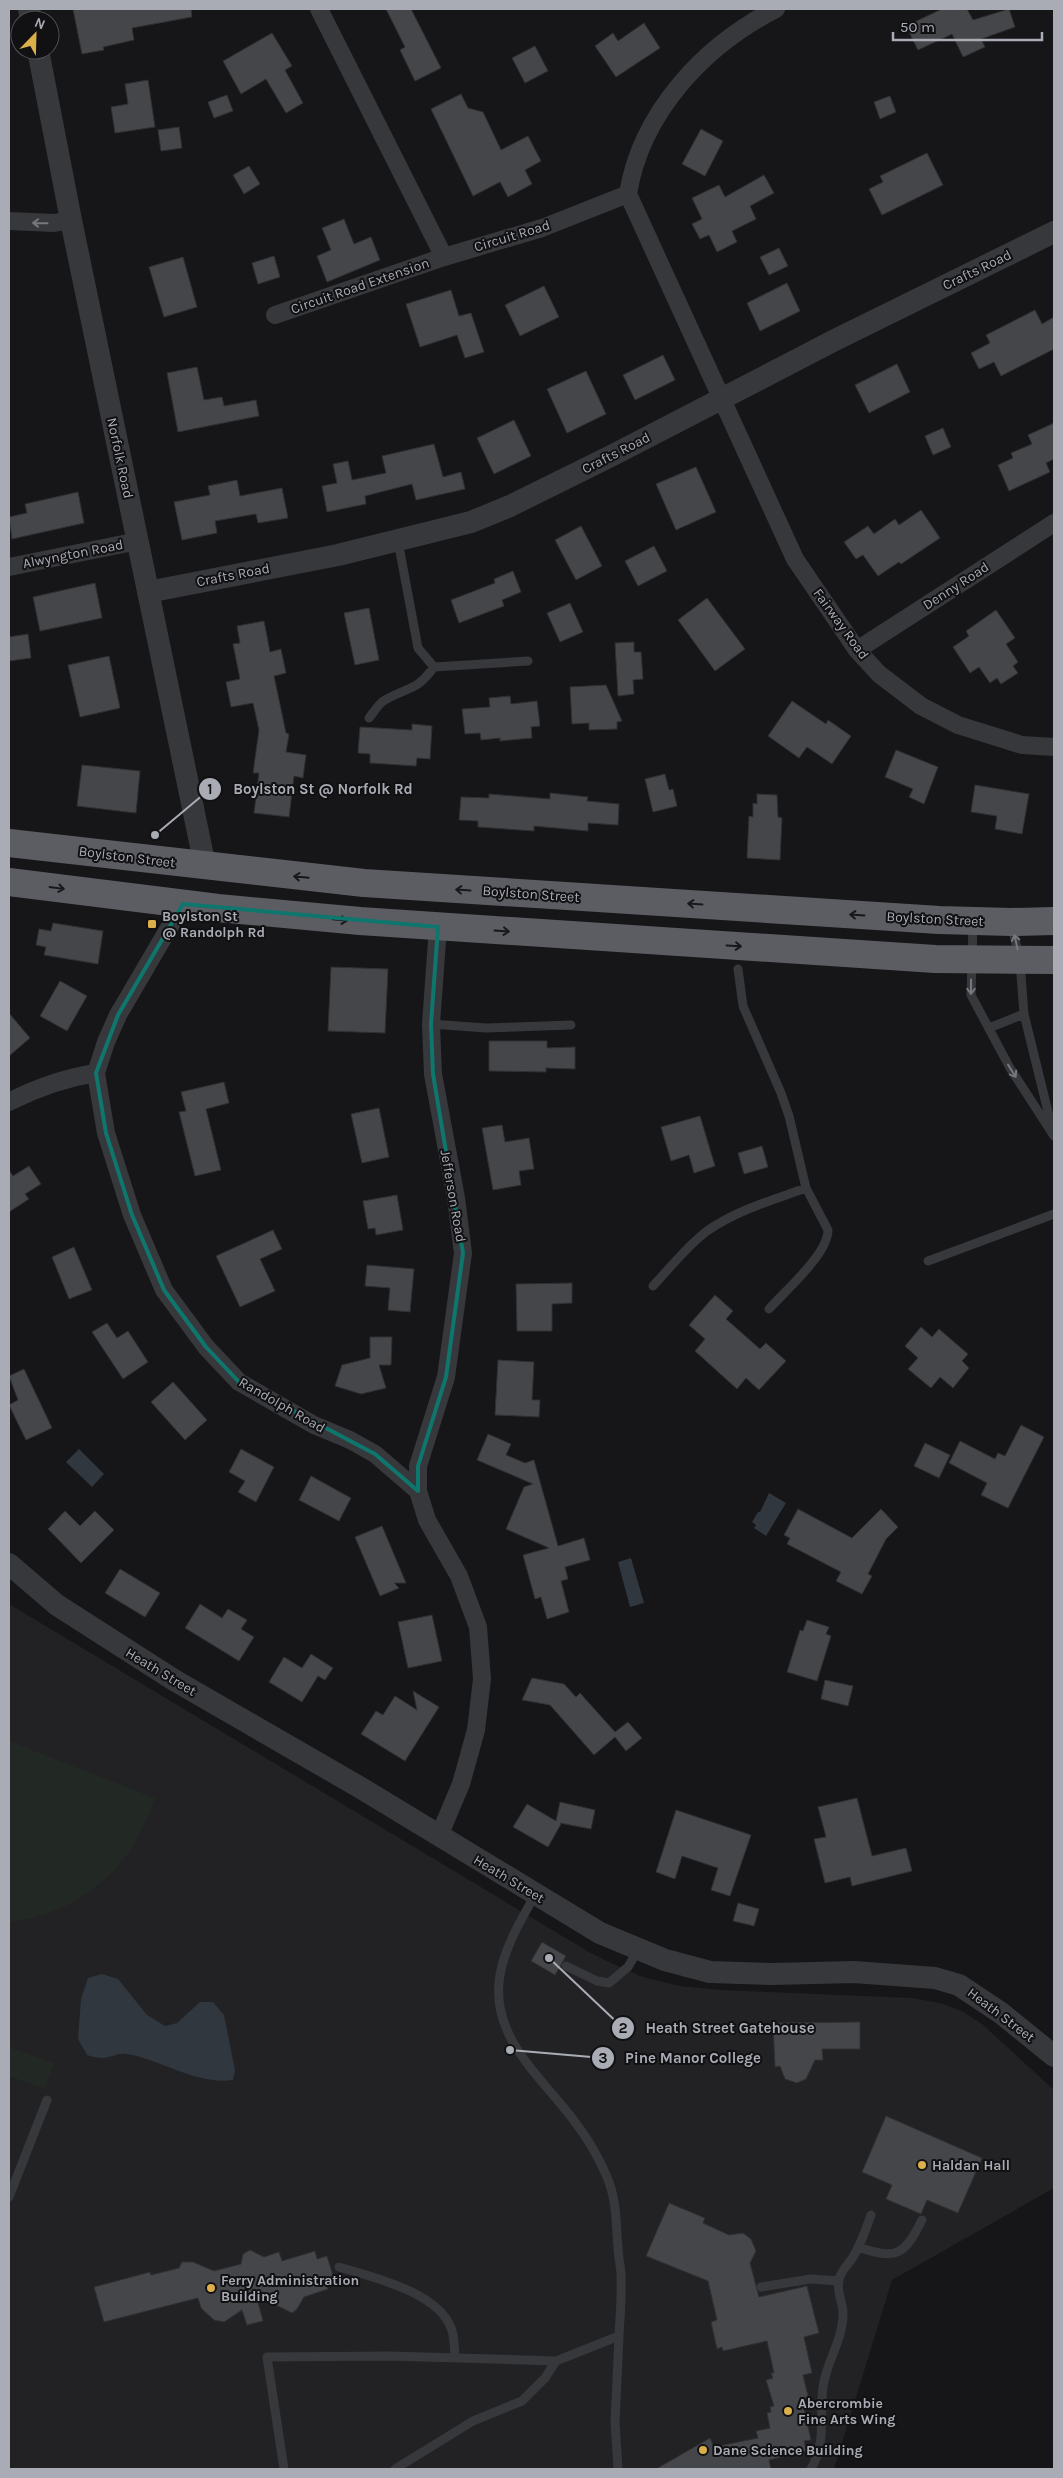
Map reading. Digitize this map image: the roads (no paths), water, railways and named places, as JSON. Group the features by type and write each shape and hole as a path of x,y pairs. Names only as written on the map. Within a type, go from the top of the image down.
{"highway":[{"name":"Boylston Street","path":"9,843 364,883 973,921 1054,921"},
{"path":"9,882 305,917 438,927 972,960 1020,962 1054,960"}],"street":[{"path":"319,9 444,257"},
{"path":"720,399 628,194 636,159 647,136 678,87 712,50 735,32 776,9"},
{"name":"Norfolk Road","path":"40,60 70,220 205,866"},
{"name":"Circuit Road","path":"444,257 533,231 628,194"},
{"path":"9,221 54,223 70,220"},
{"name":"Crafts Road","path":"148,592 338,555 471,522 510,506 1054,232"},
{"name":"Circuit Road Extension","path":"275,315 444,257"},
{"name":"Fairway Road","path":"720,399 795,560 858,650 879,674 921,706 958,725 1022,745 1054,747"},
{"name":"Denny Road","path":"858,650 1054,523"},
{"name":"Alwyngton Road","path":"9,567 138,541"},
{"path":"9,1102 34,1088 62,1078 96,1073 118,1015 183,904"},
{"name":"Jefferson Road","path":"418,1491 418,1466 446,1377 463,1253 456,1198 437,1105 433,1074 431,1024 438,927"},
{"name":"Randolph Road","path":"96,1073 106,1133 132,1215 164,1290 206,1347 239,1382 314,1425 350,1440 375,1454 418,1491"},
{"path":"418,1491 428,1520 459,1576 478,1627 482,1679 476,1730 461,1784 439,1836"},
{"name":"Heath Street","path":"9,1564 56,1605 174,1680 439,1836 535,1895 600,1932 638,1950 677,1964 710,1972 757,1974 854,1972 935,1978 959,1985 1001,2013 1054,2056"}],"lane":[{"path":"398,540 418,648 434,667"},
{"path":"369,718 384,700 413,689 425,679 434,667 528,661"},
{"path":"973,921 971,995 1010,1068 1054,1136 1024,1014 1020,962 1011,922"},
{"path":"738,969 742,1006 781,1093 789,1116 806,1188 826,1222 828,1237 821,1251 769,1309"},
{"path":"989,1028 1024,1014"},
{"path":"431,1024 486,1028 571,1024"},
{"path":"652,1286 708,1231 755,1206 806,1188"},
{"path":"928,1260 1054,1214"},
{"path":"535,1895 507,1950 500,1973 498,1987 502,2015 506,2029 521,2056 574,2120 608,2178 615,2211 621,2275 615,2422 618,2469"},
{"path":"566,1966 597,1981 609,1983 628,1967 638,1950"},
{"path":"9,2197 47,2100"},
{"path":"812,2469 820,2450 823,2434 823,2385 842,2328 843,2311 838,2281 858,2247 871,2215"},
{"path":"858,2247 884,2255 899,2253 909,2245 922,2220"},
{"path":"339,2267 375,2278 419,2296 431,2303 443,2314 452,2329 455,2358"},
{"path":"761,2287 811,2280 838,2281"},
{"path":"284,2469 267,2357 455,2358 556,2361 619,2336"},
{"path":"395,2469 473,2421 522,2400 545,2378 556,2361"}],"place":[{"name":"Boylston St @ Norfolk Rd","path":"155,835"},
{"name":"Boylston St @ Randolph Rd","path":"152,924"},
{"name":"Heath Street Gatehouse","path":"549,1958"},
{"name":"Pine Manor College","path":"510,2050"},
{"name":"Haldan Hall","path":"922,2165"},
{"name":"Ferry Administration Building","path":"211,2288"},
{"name":"Abercrombie Fine Arts Wing","path":"788,2411"},
{"name":"Dane Science Building","path":"703,2450"}]}
